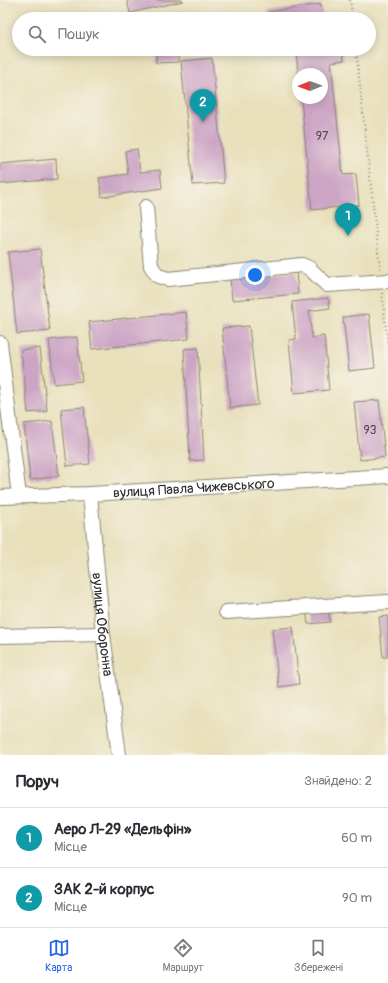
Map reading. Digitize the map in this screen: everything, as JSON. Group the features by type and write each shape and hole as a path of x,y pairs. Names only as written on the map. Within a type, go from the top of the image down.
{"street":[{"path":"146,207 151,266 158,276 168,279 302,265 309,268 328,285 385,282"},
{"path":"0,343 19,496"},
{"name":"вулиця Павла Чижевського","path":"0,497 90,494 388,476"},
{"name":"вулиця Оборонна","path":"90,494 103,634 119,755"},
{"path":"226,612 388,602"},
{"path":"0,636 103,634"}],"path":[{"path":"350,0 352,12"},
{"path":"357,56 385,282 388,346"}],"building":[{"path":"127,0 183,0 134,12 130,12"},
{"path":"321,4 322,12 268,12"},
{"path":"156,56 178,56 178,62 156,63"},
{"path":"297,56 343,56 344,60 331,62 343,175 356,174 359,205 312,210 302,104 328,104 328,68 298,68"},
{"path":"212,58 224,183 193,185 181,61"},
{"path":"137,149 140,172 160,170 162,188 102,197 99,178 128,174 125,151"},
{"path":"56,159 57,179 0,184 0,164"},
{"path":"40,249 50,331 17,334 8,252"},
{"path":"296,272 298,294 232,300 230,278"},
{"path":"328,298 330,308 309,311 312,338 324,336 329,390 294,393 289,340 296,339 292,302"},
{"path":"186,312 189,339 92,349 89,322"},
{"path":"369,314 375,368 349,371 343,317"},
{"path":"249,326 258,405 230,408 222,328"},
{"path":"77,337 82,381 54,384 49,340"},
{"path":"40,348 47,411 28,413 21,350"},
{"path":"198,348 204,460 190,461 184,349"},
{"path":"379,400 385,457 360,460 354,402"},
{"path":"84,407 90,464 67,466 61,409"},
{"path":"52,421 59,476 30,480 24,424"},
{"path":"328,607 330,622 308,624 306,609"},
{"path":"388,616 388,657 383,657 379,617"},
{"path":"293,627 299,684 279,687 272,629"}],"place":[{"name":"ЗАК 2-й корпус","path":"203,122"},
{"name":"Аеро Л-29 «Дельфін»","path":"348,236"}]}
